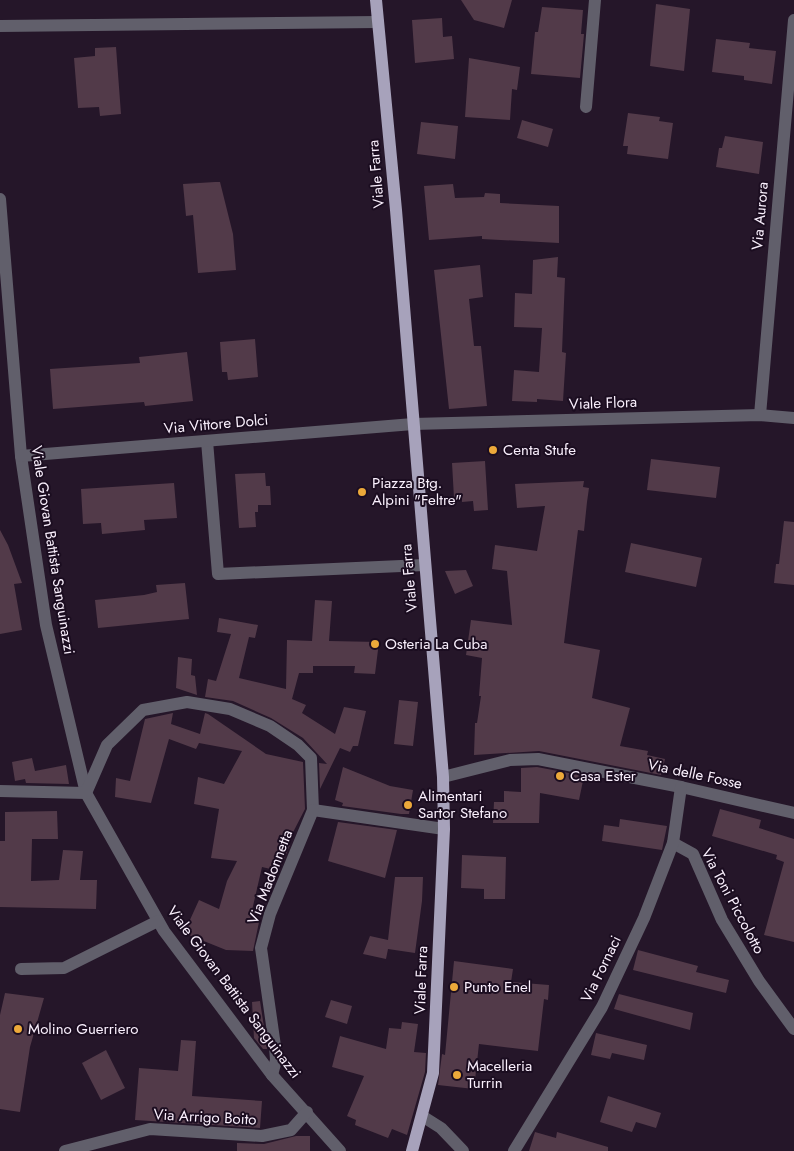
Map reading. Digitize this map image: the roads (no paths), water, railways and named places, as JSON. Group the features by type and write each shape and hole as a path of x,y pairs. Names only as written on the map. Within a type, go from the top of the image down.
{"main road":[{"name":"Viale Farra","path":"376,0 443,777 444,829 433,1073 412,1151"}],"street":[{"path":"586,107 595,0"},
{"name":"Via Aurora","path":"760,415 794,20"},
{"path":"0,26 378,22"},
{"name":"Viale Giovan Battista Sanguinazzi","path":"0,199 21,456 46,625 86,793 158,920 272,1075 340,1151"},
{"name":"Viale Flora","path":"413,424 760,415 794,418"},
{"name":"Via Vittore Dolci","path":"21,456 413,424"},
{"path":"207,441 218,574 424,565"},
{"path":"0,791 86,793 107,745 143,710 188,702 230,709 270,726 298,745 312,758 313,810 444,829"},
{"name":"Via delle Fosse","path":"443,777 510,760 538,759 681,787 794,813"},
{"name":"Via Fornaci","path":"514,1151 602,1007 644,918 673,843 681,787"},
{"name":"Via Madonnetta","path":"272,1075 276,1060 275,1046 261,948 270,914 313,810"},
{"name":"Via Toni Piccolotto","path":"673,843 693,854 722,920 759,981 794,1029"},
{"path":"21,969 64,968 158,920"},
{"name":"Via Arrigo Boito","path":"65,1151 150,1129 262,1136 291,1130 307,1112"},
{"path":"422,1116 441,1128 463,1151"}],"place":[{"name":"Centa Stufe","path":"493,450"},
{"name":"Piazza Btg. Alpini \"Feltre\"","path":"362,492"},
{"name":"Osteria La Cuba","path":"375,644"},
{"name":"Casa Ester","path":"560,776"},
{"name":"Alimentari Sartor Stefano","path":"408,805"},
{"name":"Punto Enel","path":"454,987"},
{"name":"Molino Guerriero","path":"18,1029"},
{"name":"Macelleria Turrin","path":"457,1075"}]}
